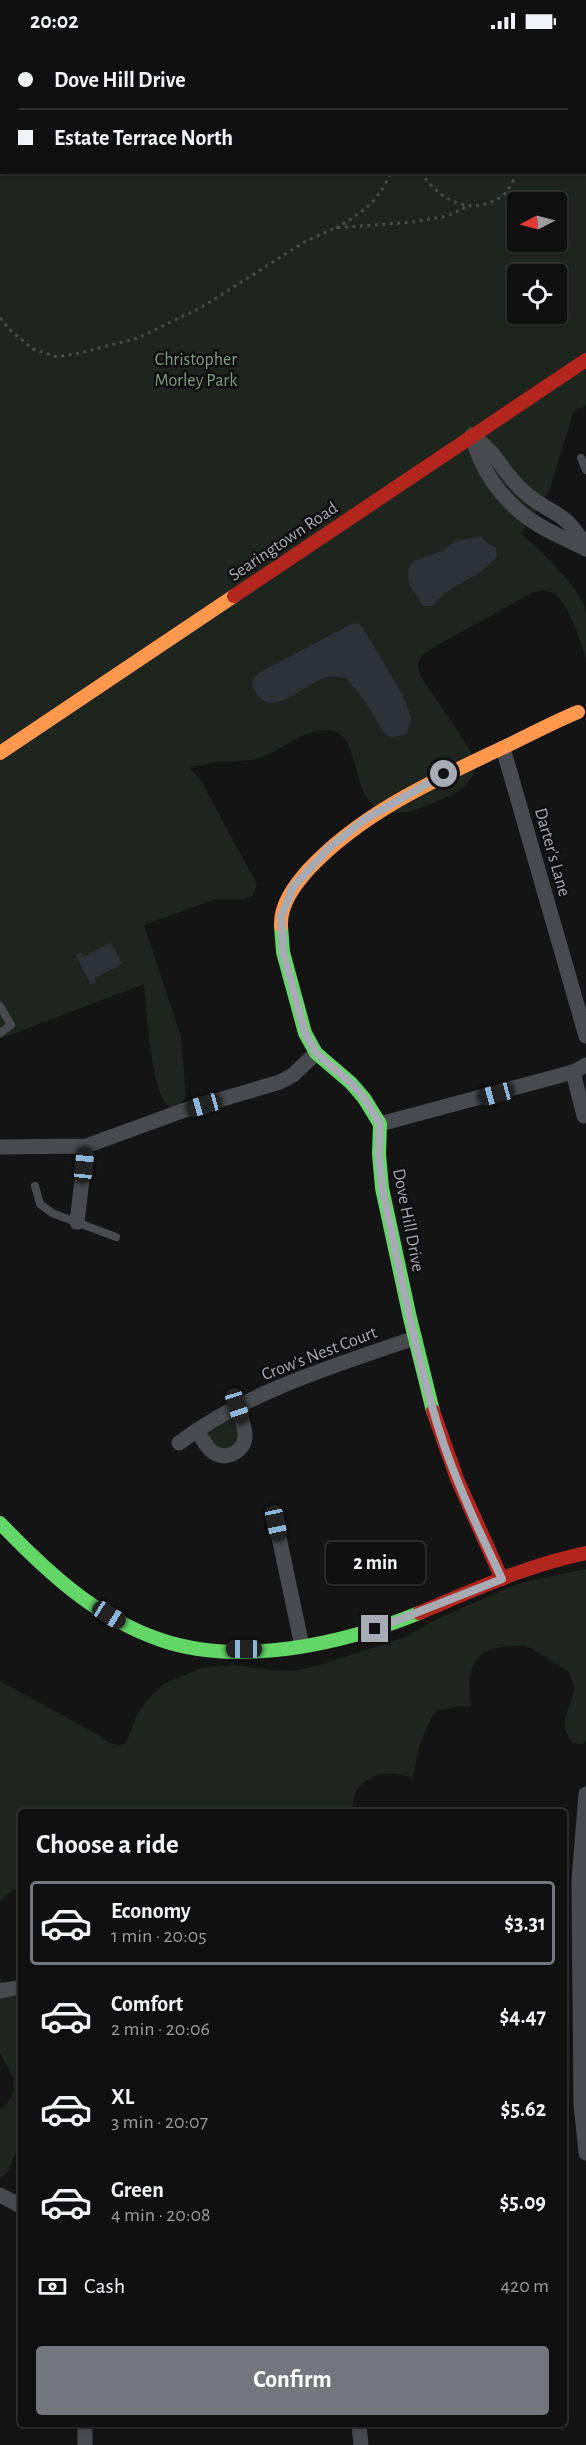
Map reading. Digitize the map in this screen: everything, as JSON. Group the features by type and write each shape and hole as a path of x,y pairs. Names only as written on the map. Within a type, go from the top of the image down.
{"street":[{"name":"Searingtown Road","path":"0,753 586,360"},
{"path":"472,435 487,445 524,492 570,522 586,548"},
{"path":"578,712 536,729 503,748 444,774 364,820 328,849 293,887 281,917 283,952 305,1033 316,1053 351,1083 364,1098 380,1124 579,1069 584,1116"},
{"name":"Darter's Lane","path":"503,748 586,1036"},
{"path":"0,1147 86,1146 184,1110 280,1082 293,1075 316,1053"},
{"name":"Dove Hill Drive","path":"380,1124 379,1154 382,1188 429,1395 445,1447 473,1517 502,1579"},
{"path":"77,1222 86,1146"},
{"name":"Crow's Nest Court","path":"179,1443 237,1406 354,1358 415,1338"},
{"path":"197,1430 213,1453 219,1456 238,1451 246,1432 237,1406"},
{"path":"0,1523 26,1551 80,1597 124,1625 160,1640 206,1649 263,1650 340,1639 392,1624 556,1559 586,1553"},
{"path":"276,1523 302,1646"},
{"path":"586,1794 579,1880 581,2104 586,2153"},
{"path":"0,1991 18,1988"},
{"path":"0,2194 18,2204"},
{"path":"85,2427 85,2445"},
{"path":"359,2427 361,2445"}],"lane":[{"path":"581,458 586,470"},
{"path":"0,1006 11,1025 0,1033"},
{"path":"34,1186 40,1204 52,1213 116,1237"}],"path":[{"path":"0,318 10,330 33,349 57,357 138,338 202,307 306,241 365,211 386,184 390,174"},
{"path":"423,174 441,194 466,207"},
{"path":"335,228 436,218 447,216 466,207 483,206 504,195 517,174"}],"green space":[{"name":"Christopher Morley Park","path":"0,174 586,174 586,405 574,411 549,491 521,533 559,570 583,602 586,612 586,659 577,631 562,601 548,591 534,592 425,654 419,661 420,674 463,739 475,760 476,767 469,781 457,792 420,808 395,813 378,808 367,798 360,783 351,750 344,738 333,731 313,732 257,759 216,762 189,767 200,779 257,884 253,896 244,899 216,899 144,925 181,1037 186,1097 177,1107 169,1107 163,1098 150,1049 144,984 0,1039"},
{"path":"236,1410 243,1439 221,1454 200,1431"},
{"path":"586,1569 586,1741 582,1744 573,1743 565,1728 566,1714 574,1686 569,1672 525,1646 490,1650 476,1660 472,1668 471,1707 459,1706 436,1711 431,1718 421,1744 413,1779 392,1773 371,1778 357,1791 353,1800 353,1809 18,1809 18,1888 11,1891 0,1902 0,1681 108,1742 120,1746 126,1743 139,1710 162,1685 201,1668 234,1665 293,1671 313,1667 403,1638 435,1620 528,1581"},
{"path":"0,1979 18,1995 18,2148 7,2173 0,2178 0,2110 7,2104 14,2091 13,2078 0,2053"}],"shaded area":[{"path":"481,536 488,544 496,548 497,557 481,571 447,592 432,606 423,606 409,584 408,569 414,561 444,550 454,542"},
{"path":"356,622 362,626 402,694 411,717 407,734 391,738 384,733 365,701 346,678 327,677 276,702 267,702 259,696 252,684 260,672"},
{"path":"111,943 122,964 95,978 96,982 91,985 76,955 81,952 83,957"}],"traffic: fast":[{"path":"281,926 283,952 305,1033 316,1053 351,1083 364,1098 380,1124 379,1154 382,1188 433,1411"},
{"path":"0,1523 54,1575 94,1606 137,1631 192,1648 224,1652 291,1648 358,1634 419,1613"}],"traffic: slow":[{"path":"0,753 234,596"},
{"path":"281,926 283,910 289,895 308,870 329,850 374,815 423,787 578,712"}],"traffic: jam":[{"path":"234,596 586,360"},
{"path":"433,1411 457,1479 502,1579"},
{"path":"419,1613 522,1571 586,1553"}],"route":[{"path":"375,1629 502,1579 473,1517 445,1447 429,1395 382,1188 379,1154 380,1124 364,1098 351,1083 316,1053 310,1044 295,1001 283,952 281,917 293,887 328,849 364,820 444,774"}]}
